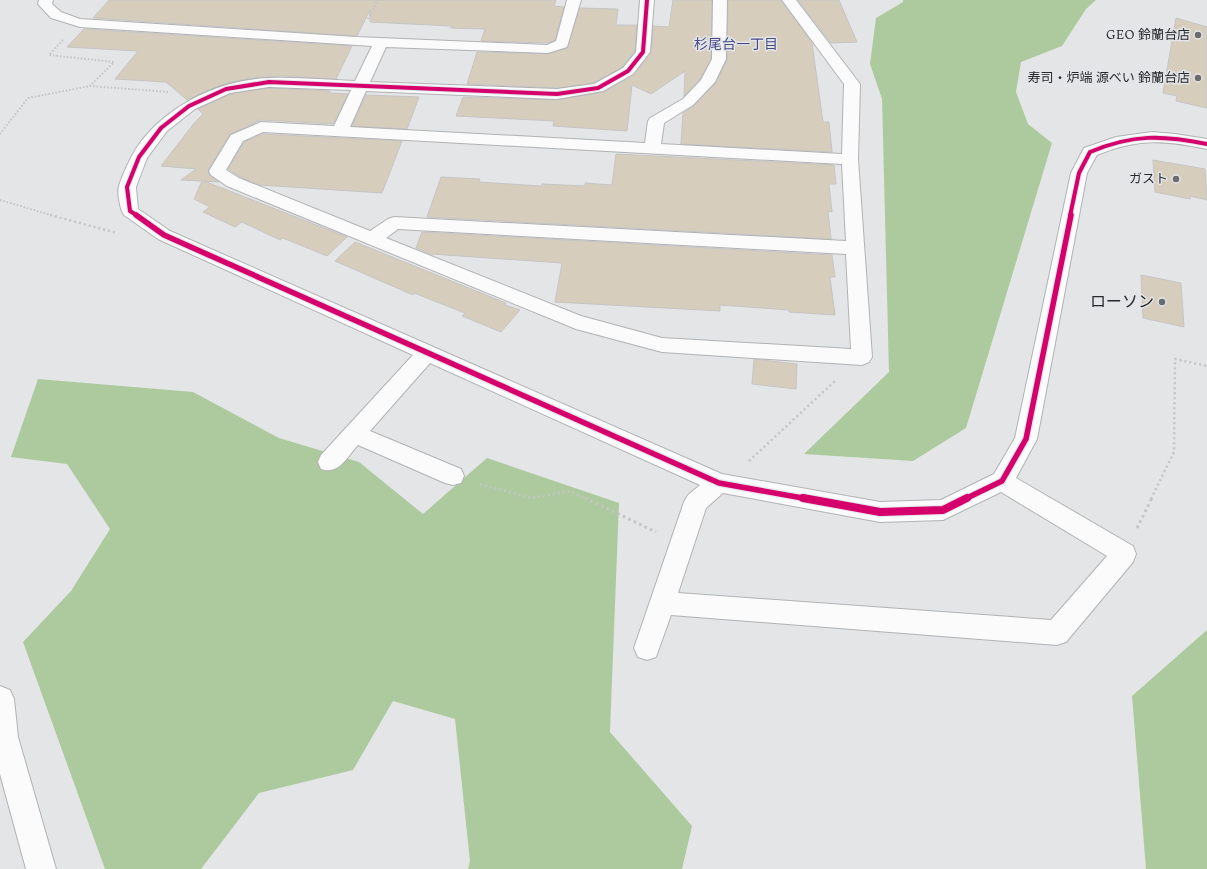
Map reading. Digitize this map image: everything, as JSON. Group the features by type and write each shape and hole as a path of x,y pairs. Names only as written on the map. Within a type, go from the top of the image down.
{"street":[{"path":"46,0 45,4 49,11 60,18 80,23 381,42 548,49 562,44 574,0"},
{"path":"647,0 643,52 628,71 598,88 558,94 270,82 226,89 189,106 161,128 139,157 127,187 130,211 164,235 719,483 800,499 880,512 943,510 1002,481 1026,439 1079,173 1090,152 1120,141 1153,137 1182,139 1207,144"},
{"path":"652,148 656,121 688,102 707,82 718,60 720,0"},
{"path":"789,0 852,84 850,159 862,357 662,345 576,322 232,182 217,171 237,138 261,127 850,159"},
{"path":"340,131 381,42"},
{"path":"372,239 394,223 855,248"},
{"path":"329,462 427,353"},
{"path":"355,434 453,476"},
{"path":"663,603 1057,633 1124,554 1002,481"},
{"path":"647,648 696,502 719,483"},
{"path":"0,699 4,737 41,869"}],"path":[{"path":"80,23 49,55 114,62 90,86"},
{"path":"0,134 28,98 90,86 174,92"},
{"path":"0,200 26,209 118,234"},
{"path":"719,483 753,458 862,357"},
{"path":"1124,554 1174,452 1175,359 1207,366"},
{"path":"453,476 532,498 570,491 682,544"}],"green space":[{"path":"903,0 1096,0 1086,9 1062,46 1021,62 1016,92 1028,124 1052,143 966,428 913,461 804,454 889,372 882,99 870,64 876,18 903,2"},
{"path":"38,379 193,392 279,438 359,462 423,514 487,458 619,503 610,732 692,826 682,869 468,869 470,861 455,719 393,701 353,770 259,793 201,869 105,869 23,642 71,591 110,529 67,464 11,457"},
{"path":"1207,630 1207,869 1146,869 1132,696"}],"building":[{"path":"109,0 556,0 554,6 564,7 555,40 547,43 481,41 485,29 370,22 370,10 357,36 93,18"},
{"path":"673,0 712,0 711,59 700,79 684,96 685,71 651,94 632,85 627,131 553,126 554,121 456,116 463,97 557,100 604,92 634,75 651,53 653,26 669,27"},
{"path":"728,0 781,0 812,43 823,122 829,122 832,152 681,144 683,113 694,106 716,83 727,60"},
{"path":"798,0 839,0 857,42 831,43"},
{"path":"580,8 618,9 616,25 637,25 635,51 622,67 594,83 557,88 467,84 477,52 548,54 567,48"},
{"path":"1176,18 1207,27 1207,108 1176,101 1177,96 1163,93"},
{"path":"84,29 352,46 336,79 281,76 249,78 227,83 187,100 166,82 115,79 138,51 67,47"},
{"path":"269,88 330,91 330,93 348,94 333,124 261,120 230,134 208,170 210,176 219,182 204,181 347,237 327,256 283,238 280,240 242,222 235,227 203,212 210,207 194,199 202,181 181,180 196,169 161,166 203,114 198,109 230,94"},
{"path":"366,95 419,97 407,129 352,126"},
{"path":"263,134 402,141 382,193 260,185 240,177 228,169 244,142"},
{"path":"616,154 834,165 836,184 829,184 832,212 828,211 831,239 427,217 441,177 480,179 479,182 541,186 542,184 585,186 585,183 612,185"},
{"name":"ガスト","path":"1153,160 1205,169 1207,200 1190,196 1190,199 1155,192"},
{"path":"422,232 832,255 835,277 830,277 835,315 720,305 720,311 555,302 562,263 431,254 416,248"},
{"path":"355,242 520,310 501,332 462,316 465,313 414,293 413,295 335,261"},
{"name":"ローソン","path":"1141,275 1181,283 1184,327 1143,318"},
{"path":"754,359 797,364 796,389 752,384"}],"cycle path":[{"path":"647,0 643,52 628,71 598,88 557,94 269,82 226,89 189,106 161,128 139,157 127,187 130,211 164,235 719,483 880,512 943,510 1002,481 1026,439 1079,173 1090,152 1116,142 1152,137 1186,140 1207,144"}],"place":[{"name":"GEO 鈴蘭台店","path":"1198,35"},
{"name":"寿司・炉端 源べい 鈴蘭台店","path":"1198,78"},
{"name":"ガスト","path":"1176,179"},
{"name":"ローソン","path":"1162,302"}],"district":[{"name":"杉尾台一丁目","path":"736,44"}]}
